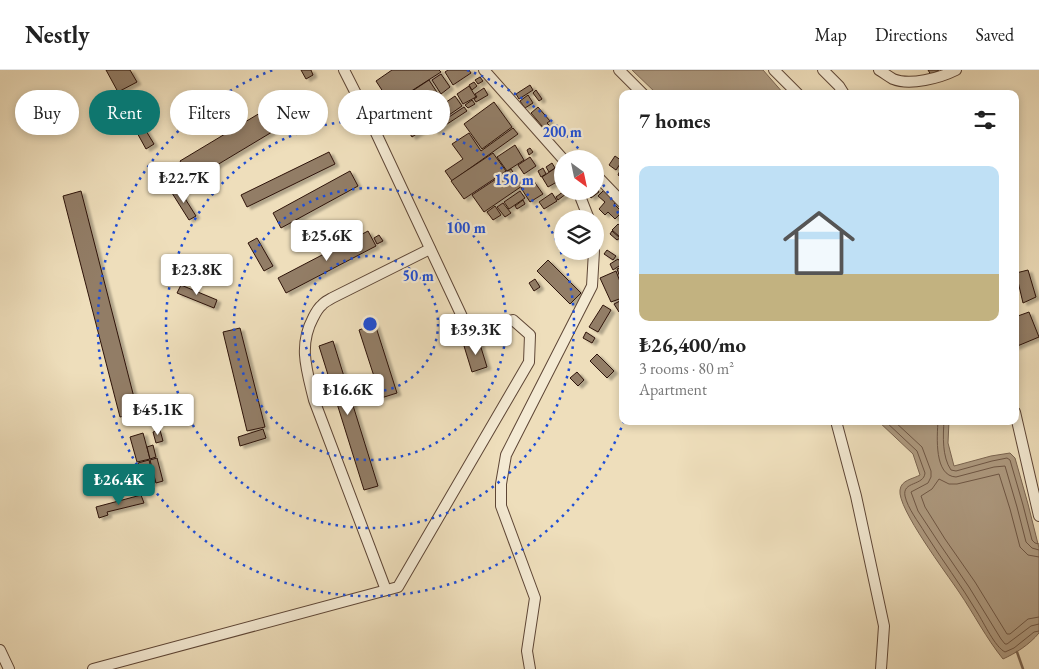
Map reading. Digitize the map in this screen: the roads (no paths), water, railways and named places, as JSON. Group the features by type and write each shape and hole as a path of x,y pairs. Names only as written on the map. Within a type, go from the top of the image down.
{"street":[{"path":"93,669 398,587 529,362 530,335 513,320 479,329 466,325 376,132 344,70"},
{"path":"484,70 557,150"},
{"path":"619,70 639,90"},
{"path":"774,70 794,90"},
{"path":"823,70 842,90"},
{"path":"880,70 895,79 908,81 932,80 956,70"},
{"path":"604,183 619,199"},
{"path":"386,590 314,400 306,370 304,351 306,334 320,305 430,249"},
{"path":"530,669 527,651 535,598 500,506 506,455 592,286 593,260"},
{"path":"837,425 856,496 884,626 881,669"},
{"path":"1018,425 1039,516"},
{"path":"0,650 9,669"}],"water":[{"path":"632,70 763,70 780,90 653,90"},
{"path":"882,425 949,425 948,443 954,466 1010,453 1015,458 1039,548 1039,633 1031,641 1003,659 965,600 934,557 906,511 901,499 901,487 905,482 920,475 913,454"}],"waterway":[{"path":"1017,652 1023,669"}]}
